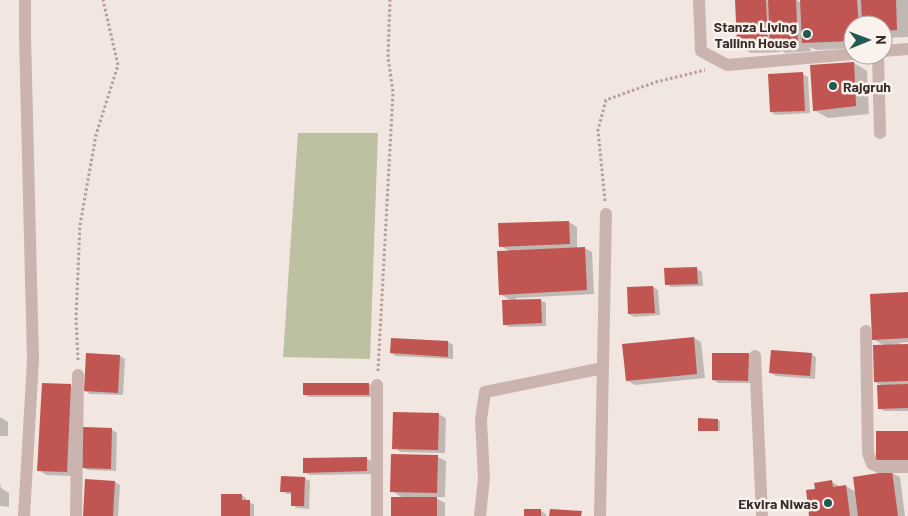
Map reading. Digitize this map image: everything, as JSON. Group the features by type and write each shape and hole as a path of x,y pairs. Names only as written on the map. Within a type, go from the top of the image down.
{"street":[{"path":"24,516 33,360 25,0"},
{"path":"699,0 701,51 727,65 843,55"},
{"path":"893,50 908,49"},
{"path":"878,65 880,133"},
{"path":"600,516 606,214"},
{"path":"866,331 868,453 872,464 879,467 908,467"},
{"path":"755,356 762,516"},
{"path":"480,516 484,478 482,420 485,392 602,368"},
{"path":"76,516 78,375"},
{"path":"377,384 377,516"}],"path":[{"path":"78,375 76,318 80,225 96,135 118,65 103,0"},
{"path":"377,384 393,92 388,58 390,0"},
{"path":"606,214 598,130 606,100 656,82 727,65"}],"green space":[{"path":"298,133 378,133 370,359 283,357"}],"building":[{"path":"735,0 766,0 768,45 737,46"},
{"path":"768,0 796,0 798,44 770,46"},
{"path":"800,0 857,0 858,15 843,15 843,41 802,43"},
{"path":"861,0 896,0 897,30 893,30 893,15 862,15"},
{"name":"Rajgruh","path":"843,63 843,65 854,65 856,106 813,111 810,65"},
{"path":"803,72 805,111 770,112 768,74"},
{"path":"569,221 570,244 499,247 498,223"},
{"path":"585,247 587,290 499,295 497,251"},
{"path":"697,267 698,284 665,285 664,268"},
{"path":"653,286 655,313 628,314 627,287"},
{"path":"908,292 908,338 872,340 870,294"},
{"path":"541,299 542,323 503,325 502,300"},
{"path":"694,337 697,374 626,381 622,344"},
{"path":"391,338 448,341 448,357 390,353"},
{"path":"908,344 908,381 874,382 873,345"},
{"path":"771,350 812,353 810,376 769,373"},
{"path":"86,353 120,355 118,393 84,391"},
{"path":"712,353 749,353 748,381 712,380"},
{"path":"42,383 71,384 67,472 37,471"},
{"path":"303,383 369,383 369,395 303,395"},
{"path":"908,384 908,408 878,409 877,385"},
{"path":"393,412 439,413 438,450 392,449"},
{"path":"698,418 718,419 718,431 698,431"},
{"path":"83,427 112,428 111,469 81,468"},
{"path":"876,431 908,431 908,460 876,460"},
{"path":"391,454 438,455 437,493 390,492"},
{"path":"367,457 367,471 303,473 303,458"},
{"path":"892,471 898,516 858,516 853,477"},
{"path":"281,476 305,477 304,506 291,506 291,492 280,492"},
{"path":"85,479 115,481 113,516 83,516"},
{"name":"Ekvira Niwas","path":"832,480 833,487 846,485 850,516 809,516 806,490 815,489 814,483"},
{"path":"221,494 242,494 242,500 250,500 250,516 221,516"},
{"path":"391,497 437,497 437,516 391,516"},
{"path":"524,509 541,509 541,516 524,516"},
{"path":"550,509 582,511 581,516 549,516"}],"place":[{"name":"Stanza Living Tallinn House","path":"807,34"},
{"name":"Rajgruh","path":"833,86"},
{"name":"Ekvira Niwas","path":"828,503"}]}
